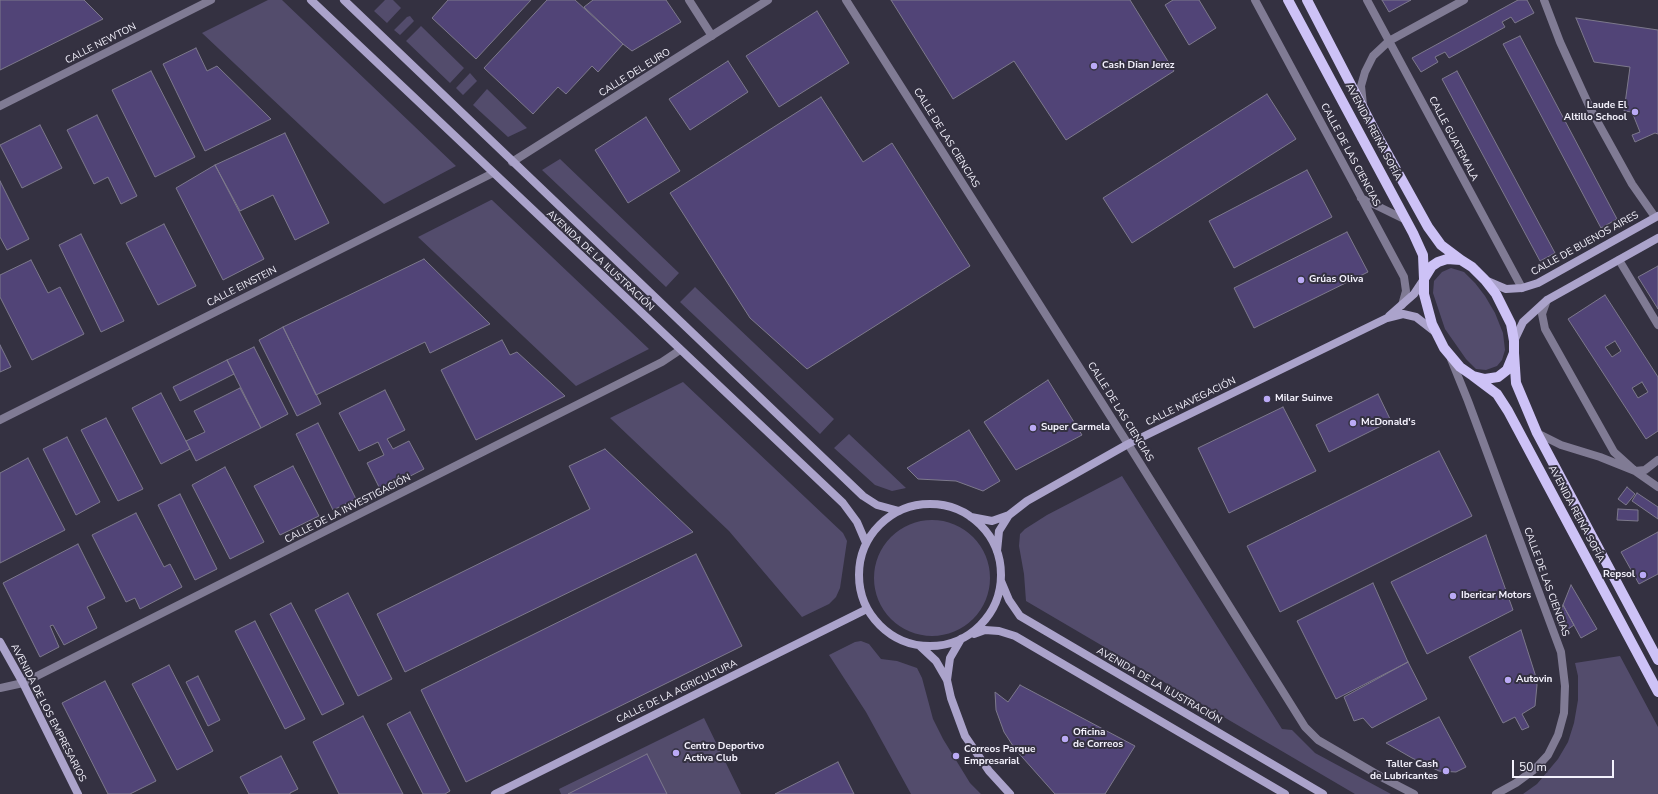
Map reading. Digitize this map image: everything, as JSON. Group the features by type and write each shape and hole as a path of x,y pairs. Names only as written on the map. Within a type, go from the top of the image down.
{"main road":[{"name":"AVENIDA REINA SOFÍA","path":"1288,0 1406,220 1423,255 1424,279"},
{"name":"AVENIDA REINA SOFÍA","path":"1307,0 1428,227 1441,245 1460,260"},
{"path":"1447,258 1460,260 1472,267 1485,280 1496,294 1511,324 1514,341 1514,353 1507,370 1498,377 1485,379 1473,376 1460,368 1437,335 1428,312 1424,294 1424,279 1428,271 1438,262 1447,258"},
{"name":"AVENIDA REINA SOFÍA","path":"1514,353 1516,383 1537,433 1658,660"},
{"name":"AVENIDA REINA SOFÍA","path":"1473,376 1496,394 1508,411 1658,692"}],"street":[{"name":"CALLE NEWTON","path":"0,106 211,0"},
{"name":"AVENIDA DE LA ILUSTRACIÓN","path":"311,0 843,503 857,522 866,543"},
{"name":"AVENIDA DE LA ILUSTRACIÓN","path":"344,0 863,496 876,505 900,511"},
{"path":"690,0 712,36"},
{"name":"CALLE DEL EURO","path":"512,162 768,0"},
{"name":"CALLE DE LAS CIENCIAS","path":"846,0 1128,444 1305,727 1318,740 1385,780 1414,794"},
{"name":"CALLE DE LAS CIENCIAS","path":"1254,0 1404,277 1406,291 1402,305"},
{"name":"CALLE GUATEMALA","path":"1367,0 1522,288"},
{"path":"1363,107 1361,86 1365,72 1373,56 1389,41 1464,0"},
{"path":"1544,0 1560,42 1591,110 1632,184 1656,217"},
{"name":"CALLE EINSTEIN","path":"0,420 493,173"},
{"path":"1361,198 1406,220"},
{"name":"CALLE DE BUENOS AIRES","path":"1522,288 1538,283 1656,217"},
{"path":"1514,341 1523,322 1547,300 1658,238"},
{"path":"1619,260 1658,325"},
{"path":"1387,318 1414,294 1424,279"},
{"path":"1485,280 1506,289 1522,288"},
{"path":"1547,300 1542,314 1545,329 1614,452 1635,471 1658,487"},
{"path":"1387,318 1403,314 1416,317 1425,323 1437,335"},
{"name":"CALLE NAVEGACIÓN","path":"971,517 992,521 1009,514 1027,501 1128,444 1387,318"},
{"name":"CALLE DE LA INVESTIGACIÓN","path":"0,688 23,684 662,362 680,350"},
{"name":"CALLE DE LAS CIENCIAS","path":"1452,358 1561,652 1565,686 1564,713 1558,735 1548,755 1535,769 1516,783 1496,794"},
{"path":"1537,433 1561,445 1600,456 1635,471 1645,470 1658,460"},
{"path":"947,680 950,658 964,638 980,626 993,608 998,597 1001,580 1001,568 996,551 985,531 971,517 950,507 927,504 900,511 880,524 866,543 862,555 859,580 867,609 879,625 899,639 920,646 940,646 964,638 985,630 999,631 1015,636 1285,794"},
{"name":"CALLE NAVEGACIÓN","path":"996,551 999,531 1009,514"},
{"name":"AVENIDA DE LA ILUSTRACIÓN","path":"1001,580 1009,600 1020,616 1323,794"},
{"name":"CALLE DE LA AGRICULTURA","path":"495,794 867,609"},
{"name":"AVENIDA DE LOS EMPRESARIOS","path":"0,642 23,684 78,794"},
{"path":"920,646 936,661 947,680 951,698 965,736 989,771 1010,794"}],"shaded area":[{"path":"268,0 282,0 456,166 384,204 202,33"},
{"path":"385,0 393,0 401,8 387,23 374,11"},
{"path":"410,16 414,21 400,35 394,30 407,17"},
{"path":"421,26 464,68 450,83 406,41"},
{"path":"470,73 477,81 463,95 456,88"},
{"path":"487,89 527,128 508,137 473,105"},
{"path":"560,159 679,273 666,287 542,170"},
{"path":"491,200 649,349 576,386 418,237"},
{"path":"1451,268 1464,272 1475,283 1495,313 1503,333 1505,350 1502,360 1497,366 1486,370 1476,369 1466,359 1445,329 1433,293 1434,281 1442,272"},
{"path":"695,287 834,419 820,434 680,302"},
{"path":"683,382 843,533 847,541 840,588 836,597 829,604 802,617 729,531 610,418"},
{"path":"849,434 906,488 892,491 875,485 834,448"},
{"path":"1122,476 1282,729 1292,730 1315,753 1391,794 1355,794 1026,601 1024,574 1019,546 1020,534 1025,529 1047,515"},
{"path":"932,520 943,521 954,525 973,537 985,556 989,567 989,589 985,600 973,619 954,631 943,635 932,636 921,635 910,631 891,619 879,600 875,589 874,578 875,567 879,556 891,537 910,525 921,521"},
{"path":"861,641 869,644 881,659 897,661 917,668 922,678 933,719 943,739 970,783 981,794 911,794 866,712 829,655 855,642"},
{"path":"1620,656 1658,727 1658,794 1523,794 1537,784 1558,759 1568,742 1574,723 1578,700 1578,676 1575,663"},
{"name":"Centro Deportivo Activa Club","path":"704,718 741,794 561,794 559,789"}],"building":[{"path":"0,0 84,0 103,19 0,70"},
{"path":"448,0 531,0 476,59 432,18"},
{"path":"547,0 575,0 623,44 598,72 592,66 566,94 558,87 533,114 484,68"},
{"path":"593,0 666,0 681,22 632,51 584,7"},
{"name":"Cash Dian Jerez","path":"891,0 1130,0 1174,71 1066,140 1014,61 953,99"},
{"path":"1173,0 1199,0 1216,28 1189,45 1165,5"},
{"path":"1382,0 1411,0 1389,12"},
{"path":"1518,0 1527,0 1534,13 1515,23 1511,17 1502,22 1505,27 1449,58 1445,52 1435,57 1438,62 1421,72 1412,58"},
{"path":"817,11 849,63 779,107 746,56"},
{"path":"1576,18 1658,30 1658,134 1655,133 1635,142 1632,135 1640,132 1632,112 1624,111 1630,67 1594,62"},
{"path":"1520,36 1617,219 1601,228 1503,44"},
{"path":"196,48 207,71 217,66 271,119 205,151 163,64"},
{"path":"728,61 748,92 690,130 669,99"},
{"path":"151,71 195,157 155,177 112,90"},
{"path":"1457,71 1555,253 1540,261 1442,79"},
{"path":"1267,94 1296,139 1132,243 1103,198"},
{"path":"821,97 863,162 892,143 970,266 807,369 750,318 670,193"},
{"path":"97,115 137,196 121,204 108,177 94,184 67,130"},
{"path":"646,117 680,171 628,203 595,150"},
{"path":"40,125 62,168 22,188 0,145"},
{"path":"285,133 329,223 295,240 273,195 240,211 215,165"},
{"path":"215,165 264,259 223,280 176,188"},
{"path":"1307,170 1332,217 1234,268 1209,221"},
{"path":"0,181 29,239 7,250 0,237"},
{"path":"164,224 196,286 158,305 126,243"},
{"name":"Grúas Oliva","path":"1347,232 1368,272 1254,328 1234,288"},
{"path":"81,234 124,321 101,332 59,245"},
{"path":"424,259 490,324 430,353 425,342 316,395 283,327"},
{"path":"31,260 48,293 60,287 84,334 32,360 0,297 0,275"},
{"path":"1658,266 1658,309 1638,277"},
{"path":"1605,295 1658,377 1658,431 1646,439 1568,319","holes":["1615,341 1621,351 1612,357 1605,347","1642,382 1648,392 1638,398 1632,388"]},
{"path":"283,327 321,404 297,416 259,340"},
{"path":"502,340 510,355 517,352 565,396 476,440 441,370"},
{"path":"0,345 11,367 0,372"},
{"path":"254,347 288,414 261,428 227,360"},
{"path":"227,360 234,374 180,401 173,387"},
{"name":"Super Carmela","path":"1048,380 1082,435 1016,470 984,422"},
{"path":"240,388 261,428 196,461 186,441 205,432 194,411"},
{"path":"385,390 405,430 387,439 393,449 409,441 424,469 381,491 367,463 384,455 378,442 359,451 339,413"},
{"path":"161,393 190,449 161,464 132,408"},
{"name":"McDonald's","path":"1378,394 1391,421 1329,452 1316,425"},
{"path":"1283,407 1316,471 1229,513 1198,448"},
{"path":"106,418 143,489 118,501 81,430"},
{"path":"318,423 356,499 333,510 296,434"},
{"path":"969,430 1000,481 983,491 956,481 918,479 907,468"},
{"path":"67,437 100,502 76,515 43,449"},
{"path":"605,449 693,532 405,672 377,614 590,509 569,466"},
{"path":"1439,451 1472,516 1280,612 1247,546"},
{"path":"28,458 65,530 0,563 0,473"},
{"path":"293,466 319,516 280,535 254,486"},
{"path":"225,467 264,542 230,559 192,485"},
{"path":"1627,487 1635,494 1626,505 1618,499"},
{"path":"1637,493 1658,507 1658,519 1632,501"},
{"path":"180,494 217,569 195,580 158,505"},
{"path":"1618,509 1638,510 1638,521 1617,520"},
{"path":"136,513 164,567 170,564 182,587 140,609 135,598 126,602 92,535"},
{"path":"1658,532 1658,574 1639,584 1621,552"},
{"name":"Ibericar Motors","path":"1486,535 1513,610 1427,654 1391,582"},
{"path":"78,544 105,598 87,607 97,628 64,645 53,625 50,626 59,647 40,657 3,583"},
{"path":"696,554 742,646 466,782 421,690"},
{"path":"1373,583 1408,662 1336,699 1297,621"},
{"path":"1571,585 1597,629 1581,638 1563,605"},
{"path":"348,593 392,679 358,696 315,610"},
{"path":"291,603 344,704 322,715 270,614"},
{"path":"1563,605 1574,625 1564,632 1558,617"},
{"path":"255,621 305,719 285,729 235,631"},
{"name":"Autovin","path":"1521,630 1537,685 1535,706 1522,714 1529,727 1522,730 1515,717 1503,723 1469,657"},
{"path":"1408,662 1427,699 1372,728 1363,718 1354,721 1344,697"},
{"path":"169,665 213,751 177,770 132,684"},
{"path":"198,676 220,720 208,726 186,682"},
{"path":"105,681 156,781 130,794 108,794 62,703"},
{"name":"Oficina de Correos","path":"1020,685 1135,746 1105,794 1055,794 1015,749 1004,732 996,710 995,692 1008,702"},
{"path":"410,712 450,791 445,794 423,794 387,724"},
{"path":"363,716 403,794 339,794 313,742"},
{"path":"1439,717 1466,767 1456,772 1439,771 1386,743"},
{"path":"647,754 667,794 568,794"},
{"path":"281,756 298,789 290,794 249,794 240,777"},
{"path":"838,762 854,794 775,794"}],"place":[{"name":"Cash Dian Jerez","path":"1094,66"},
{"name":"Laude El Altillo School","path":"1635,112"},
{"name":"Grúas Oliva","path":"1301,280"},
{"name":"Milar Suinve","path":"1267,399"},
{"name":"McDonald's","path":"1353,423"},
{"name":"Super Carmela","path":"1033,428"},
{"name":"Repsol","path":"1643,575"},
{"name":"Ibericar Motors","path":"1453,596"},
{"name":"Autovin","path":"1508,680"},
{"name":"Oficina de Correos","path":"1065,739"},
{"name":"Centro Deportivo Activa Club","path":"676,753"},
{"name":"Correos Parque Empresarial","path":"956,756"},
{"name":"Taller Cash de Lubricantes","path":"1446,771"}]}
